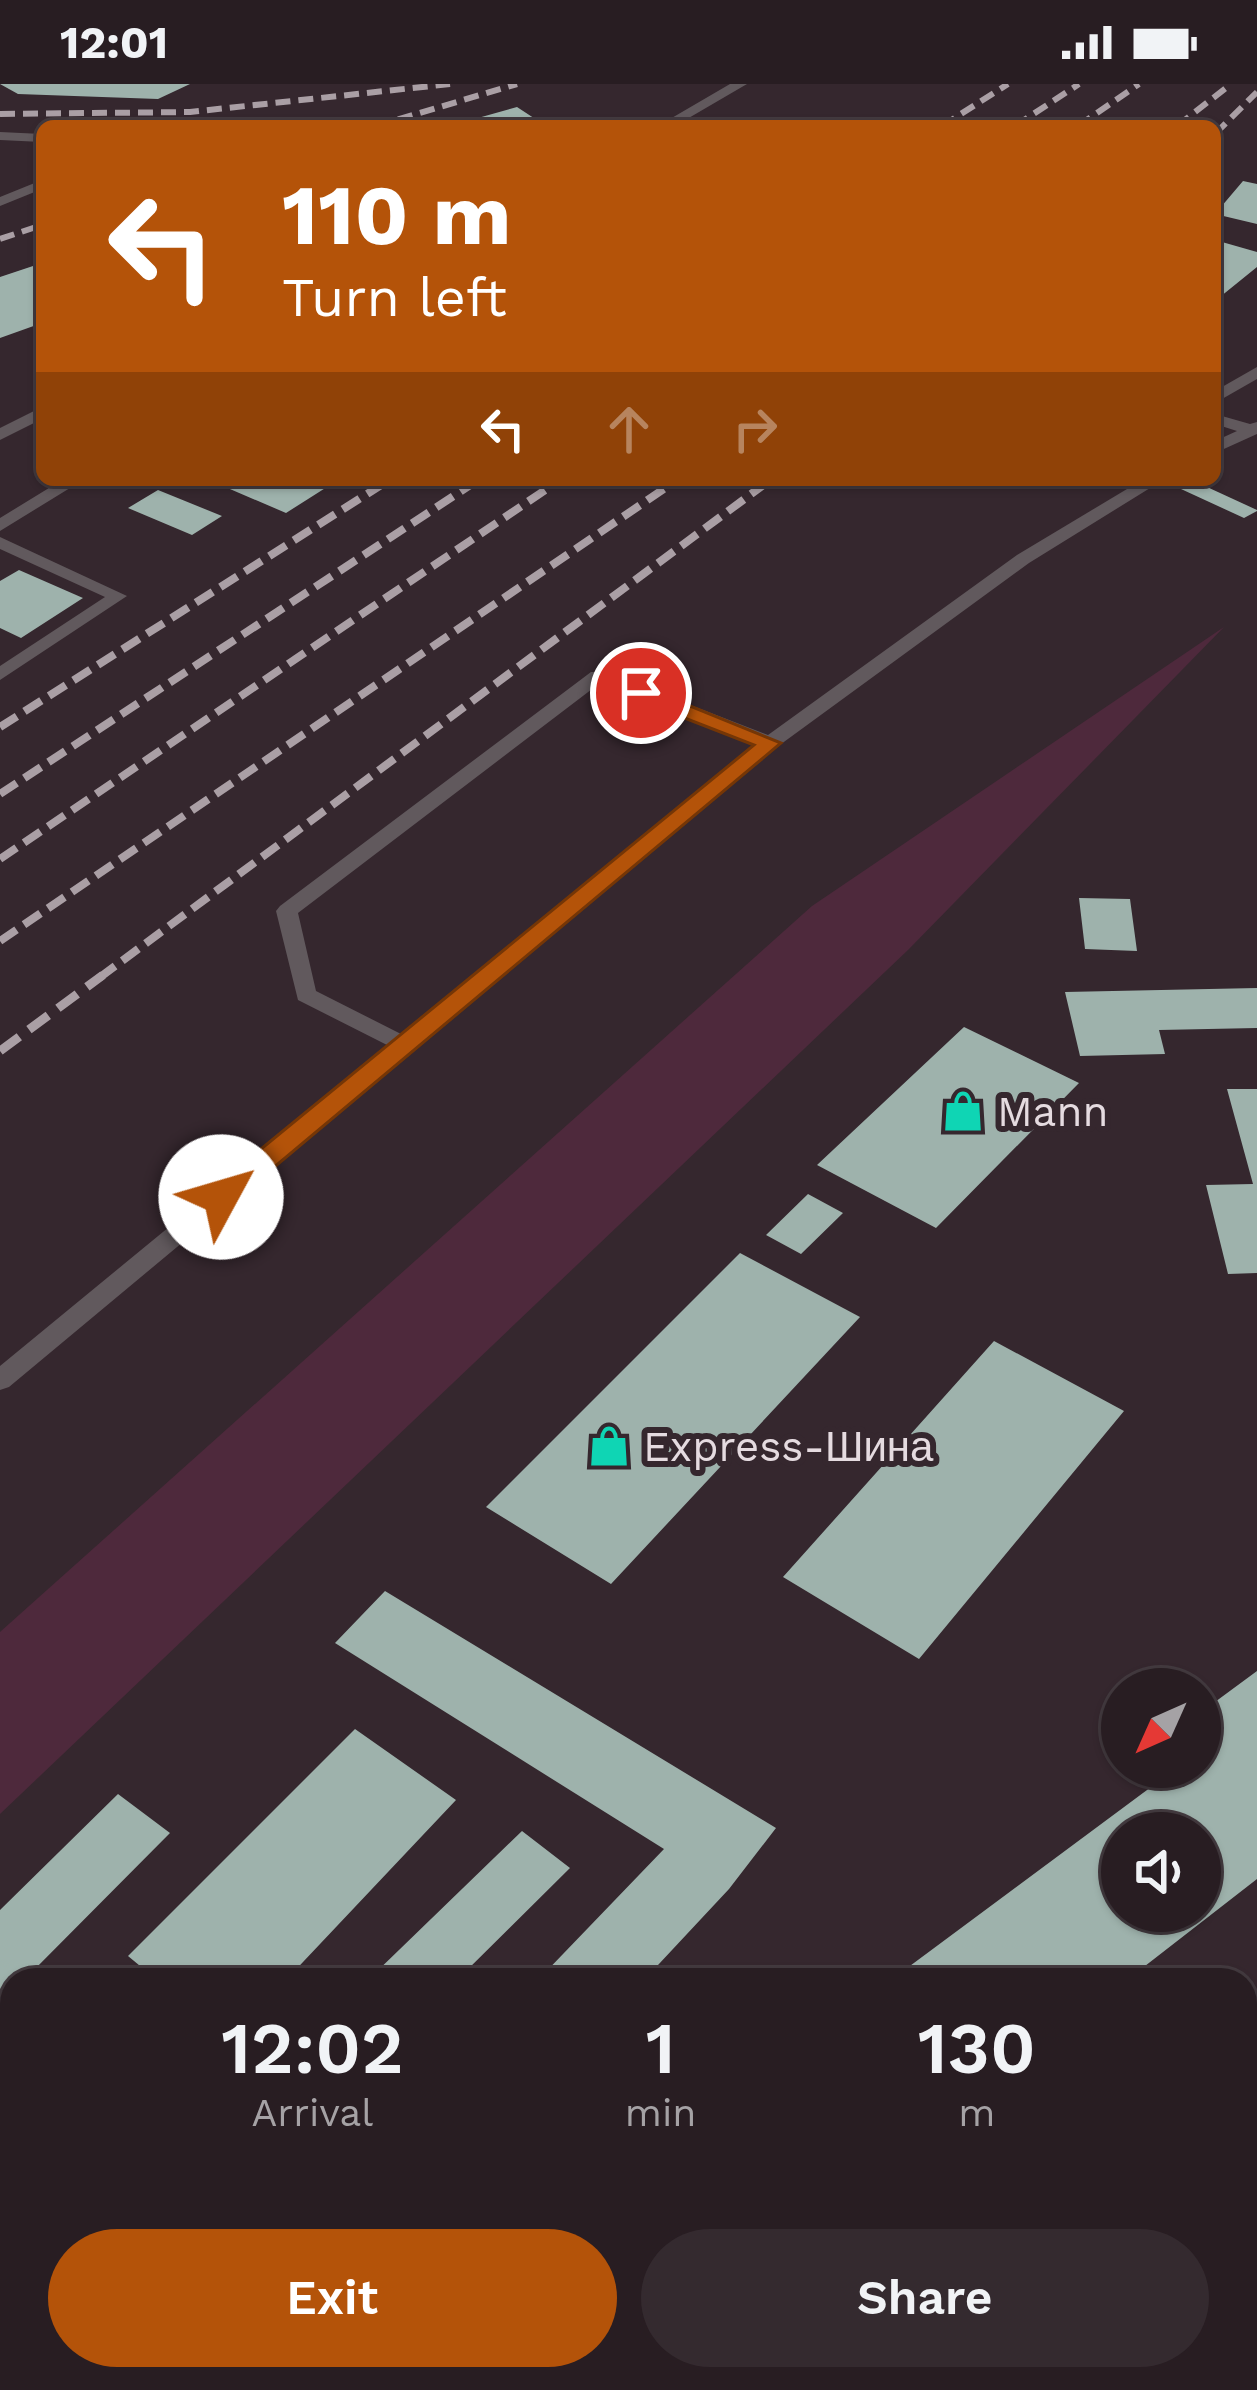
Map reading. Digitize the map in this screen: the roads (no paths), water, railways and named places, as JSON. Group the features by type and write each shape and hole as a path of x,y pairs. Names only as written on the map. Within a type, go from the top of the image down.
{"lane":[{"path":"676,120 740,84"},
{"path":"0,136 36,138"},
{"path":"0,202 36,187"},
{"path":"1221,394 1257,372"},
{"path":"0,435 36,415"},
{"path":"1221,420 1254,428"},
{"path":"1221,445 1254,428"},
{"path":"0,526 64,486"},
{"path":"0,1380 770,743 1023,559 1144,486"},
{"path":"0,542 118,596 0,674"},
{"path":"405,1045 306,995 287,911 598,676 770,743"}],"railway":[{"path":"0,114 190,112 450,84"},
{"path":"396,120 517,84"},
{"path":"951,120 1008,84"},
{"path":"1024,120 1079,84"},
{"path":"1087,120 1139,84"},
{"path":"1185,120 1231,84"},
{"path":"1221,128 1257,92"},
{"path":"0,239 36,227"},
{"path":"0,727 380,486"},
{"path":"0,794 469,486"},
{"path":"0,859 551,486"},
{"path":"0,941 668,486"},
{"path":"99,978 762,486"},
{"path":"0,1051 103,975"}],"place":[{"name":"Mann","path":"963,1111"},
{"name":"Express-Шина","path":"609,1446"}]}
